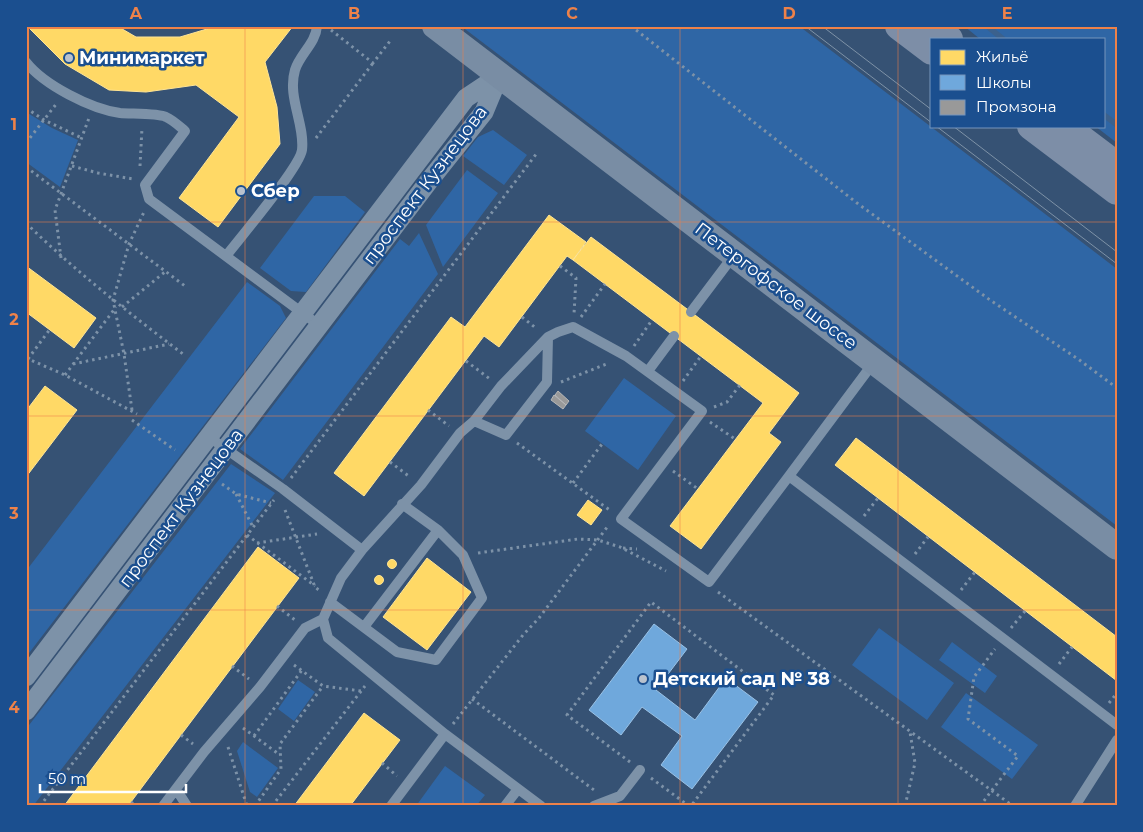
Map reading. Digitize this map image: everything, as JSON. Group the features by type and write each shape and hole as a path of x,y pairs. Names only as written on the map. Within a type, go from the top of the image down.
{"main road":[{"path":"899,26 930,49"},
{"path":"933,26 948,38"},
{"path":"1034,128 1117,191"},
{"path":"1067,128 1117,166"}],"street":[{"name":"Петергофское шоссе","path":"435,26 1117,547"},
{"name":"проспект Кузнецова","path":"26,676 466,98 499,76"},
{"name":"проспект Кузнецова","path":"26,710 484,112 499,76"}],"lane":[{"path":"226,256 293,169 302,152 302,136 293,83 298,64 314,38 317,27"},
{"path":"26,62 32,69 64,93 93,106 119,113 165,116 185,130 145,184 149,199 320,326"},
{"path":"691,312 734,254"},
{"path":"541,806 445,734 328,638 323,619 341,578 362,550 420,485 501,386 548,337 558,332 574,327 626,356 675,391 701,413 621,519 709,582 874,361"},
{"path":"648,372 674,336"},
{"path":"474,421 506,436 547,382 548,337"},
{"path":"209,436 362,550"},
{"path":"789,476 1117,725"},
{"path":"330,602 397,652 436,660 482,598 463,555 438,530 402,504"},
{"path":"364,627 438,530"},
{"path":"163,806 204,752 260,687 305,628 323,619"},
{"path":"391,806 445,734"},
{"path":"1075,806 1117,740"},
{"path":"594,806 620,796 640,770"},
{"path":"176,789 187,806"},
{"path":"505,806 518,789"}],"path":[{"path":"631,26 857,203 990,300 1078,359 1117,388"},
{"path":"317,27 331,30 373,62"},
{"path":"302,152 315,140 390,40"},
{"path":"26,143 64,93"},
{"path":"62,258 55,210 93,106"},
{"path":"26,108 44,120 82,138"},
{"path":"132,178 140,168 143,115"},
{"path":"72,166 98,173 132,178 145,184"},
{"path":"26,167 186,286"},
{"path":"132,410 124,354 113,300 129,244 149,199"},
{"path":"26,223 62,258 183,354"},
{"path":"560,266 576,278 574,327"},
{"path":"114,307 122,307 166,271"},
{"path":"574,327 605,284"},
{"path":"65,375 114,307"},
{"path":"547,382 556,384 626,356 652,320"},
{"path":"50,329 27,359 65,375 137,414"},
{"path":"73,364 170,344"},
{"path":"675,391 701,356"},
{"path":"466,361 501,386"},
{"path":"735,439 701,413 727,402 740,385"},
{"path":"428,410 460,434"},
{"path":"132,420 182,454"},
{"path":"506,436 617,515"},
{"path":"572,483 602,444"},
{"path":"390,462 420,485"},
{"path":"663,463 698,489"},
{"path":"219,482 236,494 272,503"},
{"path":"236,494 253,527"},
{"path":"856,526 878,498"},
{"path":"275,499 279,502"},
{"path":"283,505 315,587"},
{"path":"257,543 337,531"},
{"path":"247,536 315,587 330,602"},
{"path":"906,565 928,537"},
{"path":"463,555 578,539 598,540 620,548 671,574"},
{"path":"445,734 523,634 539,618 598,540"},
{"path":"953,600 975,572"},
{"path":"713,590 1013,806"},
{"path":"651,602 774,695 690,806 640,770 567,715 651,602"},
{"path":"278,606 305,628"},
{"path":"980,806 1018,756 968,719 974,677 1025,611"},
{"path":"1050,674 1072,647"},
{"path":"283,657 323,686 361,691"},
{"path":"232,666 260,687"},
{"path":"254,736 302,670"},
{"path":"272,806 373,676"},
{"path":"254,806 281,769 280,744 323,686"},
{"path":"472,699 608,800"},
{"path":"231,720 281,756"},
{"path":"222,730 247,806"},
{"path":"905,806 915,763 910,731"},
{"path":"131,802 136,806"}],"shaded area":[{"path":"461,26 799,26 930,128 1117,269 1117,526"},
{"path":"964,26 1117,26 1117,143 1098,128 1106,128 1106,38 979,38"},
{"path":"26,112 52,128 78,140 60,187 26,162"},
{"path":"493,130 527,155 504,185 463,156 478,137"},
{"path":"467,170 498,193 443,267 426,225"},
{"path":"314,196 345,196 365,212 306,292 291,291 260,268"},
{"path":"419,233 438,274 283,480 240,449 400,239 409,246"},
{"path":"247,282 280,306 286,318 26,657 26,571"},
{"path":"624,378 676,416 638,470 585,431"},
{"path":"231,464 275,493 33,806 26,806 26,729"},
{"path":"879,628 954,683 927,720 852,665"},
{"path":"952,642 997,676 985,693 939,660"},
{"path":"298,680 315,692 294,721 278,709"},
{"path":"966,693 1038,745 1012,779 941,727"},
{"path":"243,742 278,768 257,797 250,792 237,751"},
{"path":"445,766 485,795 476,806 416,806"}],"building: Жильё":[{"path":"27,26 117,26 136,37 180,37 217,26 293,26 265,62 277,107 280,144 218,227 179,198 239,117 196,85 146,92 109,90 65,64"},
{"path":"549,215 586,242 573,260 567,256 499,347 484,336 364,496 334,473 451,317 465,327"},
{"path":"591,237 799,393 769,433 781,442 701,549 670,526 763,403 573,260"},
{"path":"26,266 96,318 74,348 26,312"},
{"path":"45,386 77,410 26,477 26,411"},
{"path":"856,438 1117,637 1117,681 835,465"},
{"path":"588,500 602,510 591,525 577,515"},
{"path":"258,547 299,578 128,806 64,806"},
{"path":"427,558 471,592 427,650 383,617"},
{"path":"392,559 397,564 392,569 387,564"},
{"path":"379,575 384,580 379,585 374,580"},
{"path":"364,713 400,740 350,806 294,806"}],"building: Школы":[{"path":"654,624 687,649 656,690 695,720 726,678 758,702 692,789 661,765 682,736 642,707 621,735 589,710"}],"building: Промзона":[{"path":"558,391 569,401 566,405 555,395"},
{"path":"554,395 566,405 563,409 551,400"}],"waterway":[{"path":"987,26 1002,38"},
{"path":"1106,117 1117,125"}],"tram line":[{"path":"805,26 930,121"},
{"path":"822,26 930,108"},
{"path":"939,128 1117,264"},
{"path":"956,128 1117,252"}],"place":[{"name":"Минимаркет","path":"69,58"},
{"name":"Сбер","path":"241,191"},
{"name":"Детский сад № 38","path":"643,679"}]}
